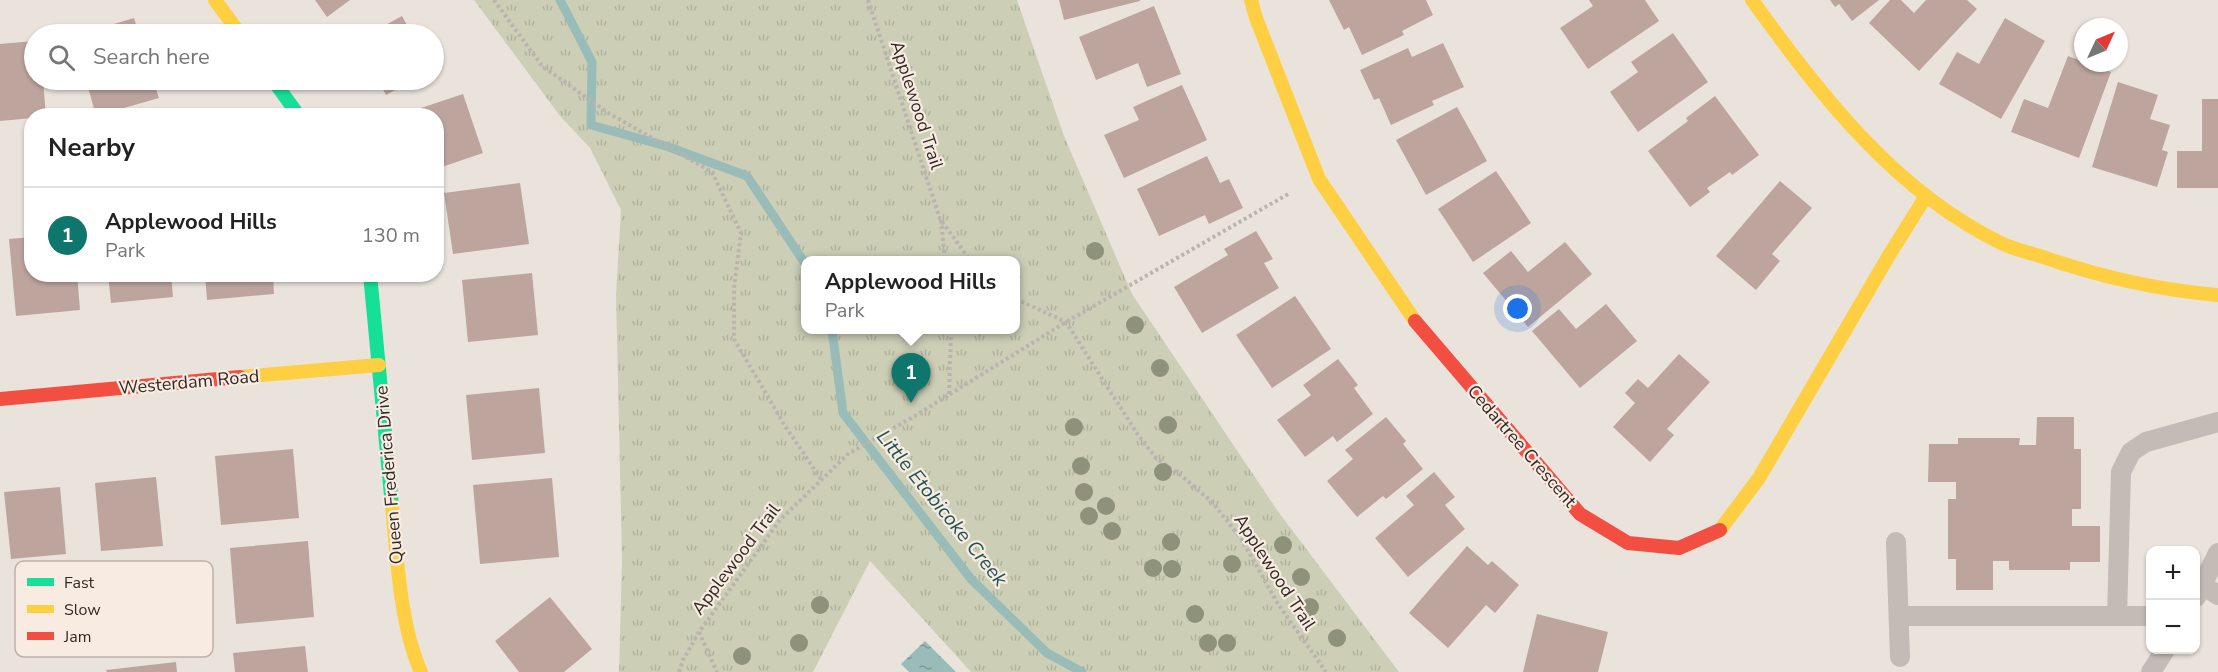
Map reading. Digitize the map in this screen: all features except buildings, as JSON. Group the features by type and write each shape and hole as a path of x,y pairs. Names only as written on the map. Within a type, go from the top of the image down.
{"street":[{"path":"215,0 233,24"},
{"name":"Cedartree Crescent","path":"1251,0 1319,179 1420,328 1580,514 1628,543 1679,548 1719,531 1759,478 1926,196"},
{"path":"1752,0 1789,52 1851,127 1895,171 1926,196 2002,243 2092,274 2188,293 2218,295"},
{"path":"280,90 293,108"},
{"name":"Queen Frederica Drive","path":"371,282 401,596 416,661 422,672"},
{"name":"Westerdam Road","path":"0,399 379,365"}],"lane":[{"path":"2117,616 2121,472 2131,452 2146,442 2218,422"},
{"path":"1896,542 1900,657"},
{"path":"2205,592 2218,553"},
{"path":"1899,616 2146,616"},
{"path":"2151,672 2162,654"}],"path":[{"path":"494,0 542,66 610,114 712,172 741,233 734,288 734,339 785,426 821,479"},
{"name":"Applewood Trail","path":"868,0 940,219 944,256"},
{"path":"1020,301 1066,322 1319,179"},
{"name":"Applewood Trail","path":"940,219 966,256"},
{"name":"Applewood Trail","path":"679,672 699,632 780,520 848,454 918,414 1066,322 1138,435 1156,458 1184,477 1212,502 1242,540 1278,604 1326,672"},
{"path":"949,395 951,334"},
{"path":"699,632 717,672"}],"green space":[{"path":"474,0 1017,0 1064,136 1132,294 1277,510 1399,672 971,672 870,561 813,672 619,672 622,560 616,295 621,210 590,148 560,116"}],"water":[{"path":"925,641 956,672 909,672 901,664"}],"waterway":[{"name":"Little Etobicoke Creek","path":"560,0 592,62 591,125 666,146 747,176 801,257"},
{"name":"Little Etobicoke Creek","path":"833,334 843,413 971,579 1047,653 1082,672"}],"traffic: fast":[{"path":"280,90 293,108"},
{"path":"371,282 392,506"}],"traffic: slow":[{"path":"215,0 233,24"},
{"path":"1251,0 1319,179 1415,321"},
{"path":"1752,0 1832,104 1862,137 1893,168 1962,221 2015,249 2083,270 2150,286 2218,295"},
{"path":"1720,530 1759,478 1926,196"},
{"path":"240,377 379,365"},
{"path":"392,506 404,613 408,634 421,672"}],"traffic: jam":[{"path":"1415,321 1580,514 1628,543 1679,548 1720,530"},
{"path":"0,399 240,377"}],"place":[{"name":"Applewood Hills","path":"911,403"}]}
